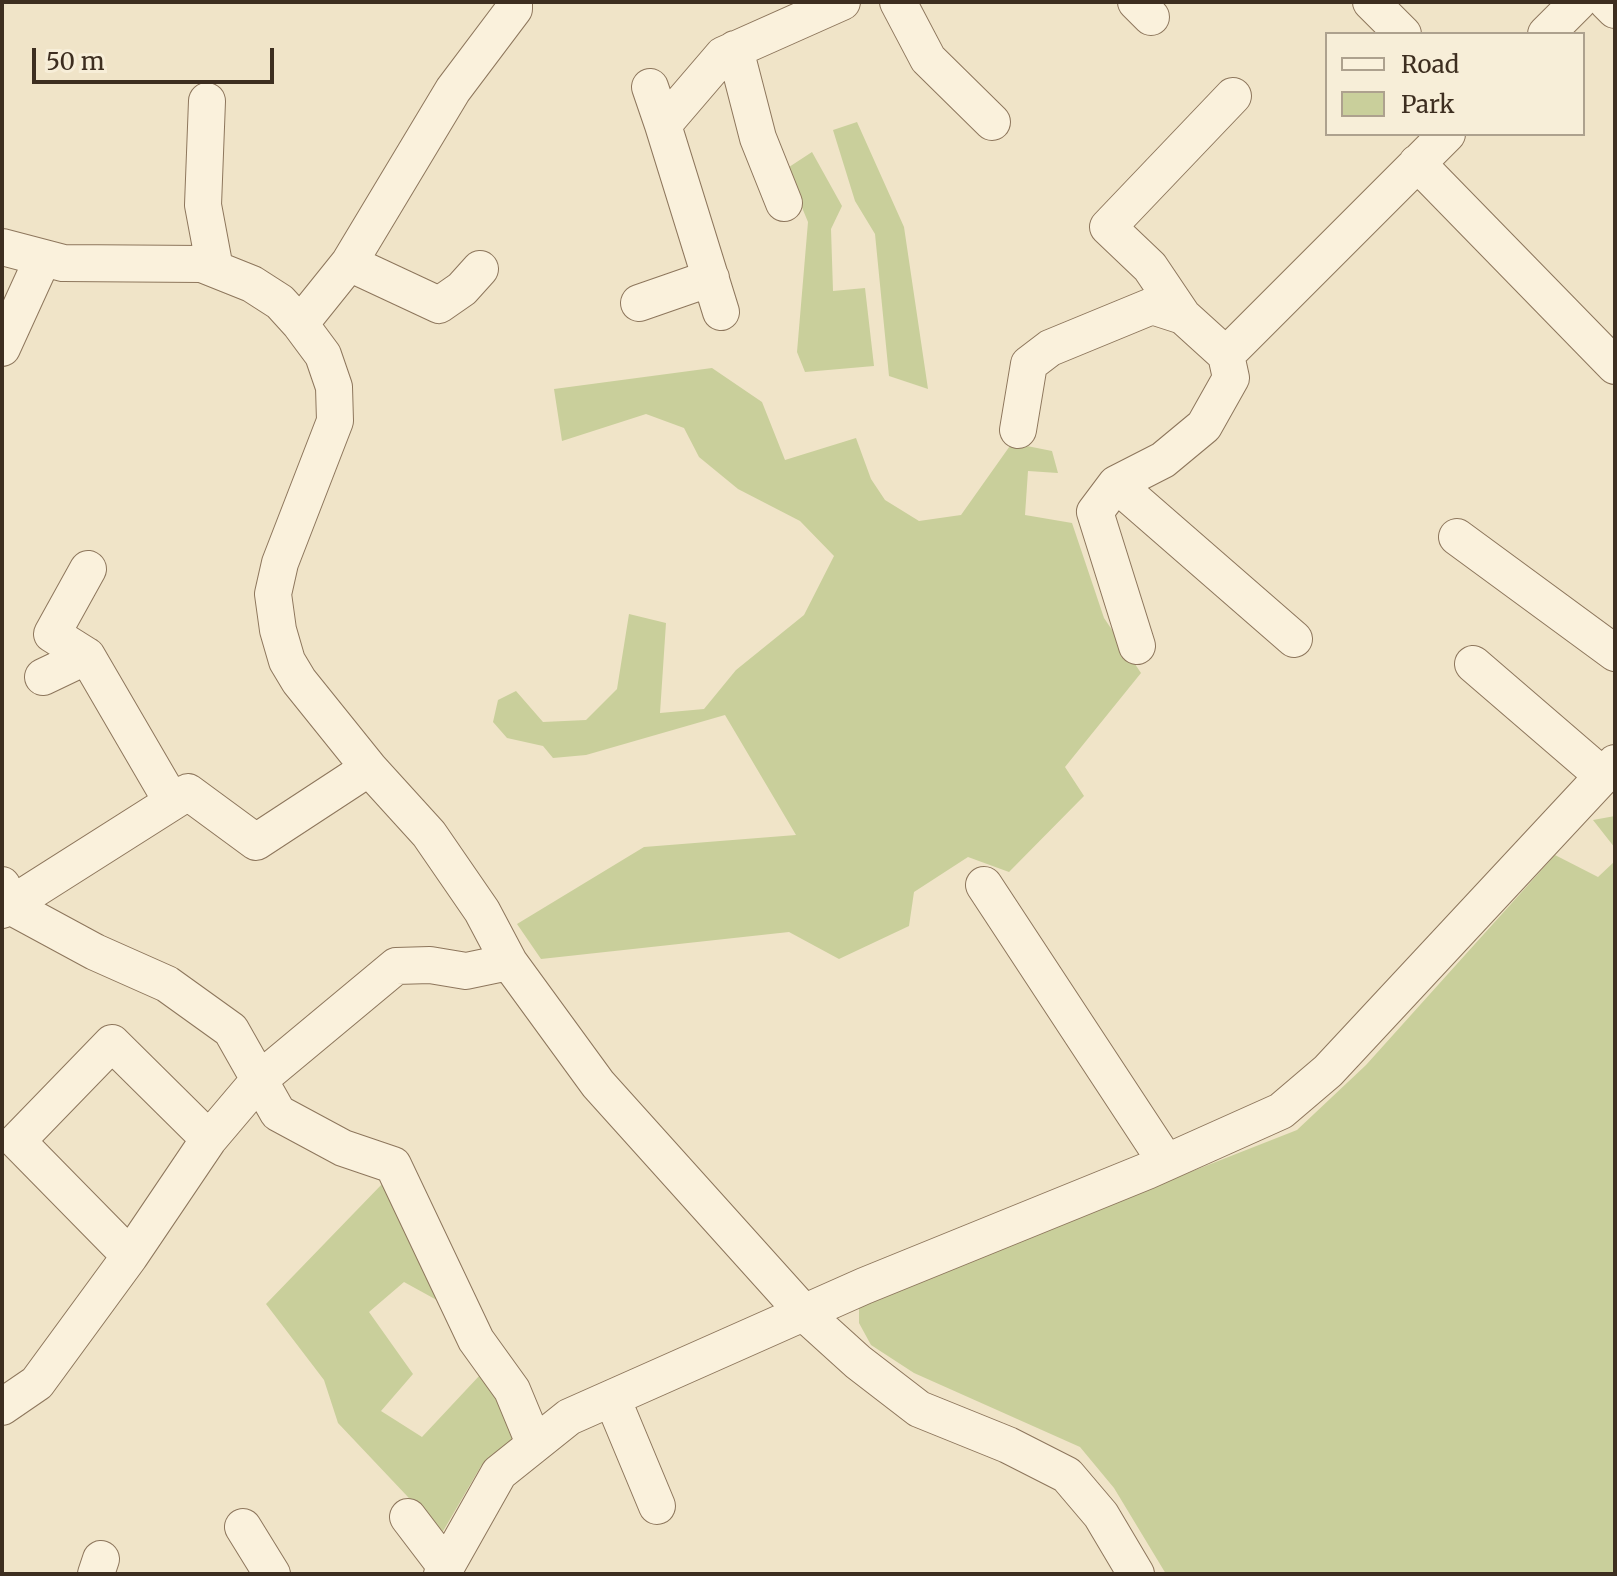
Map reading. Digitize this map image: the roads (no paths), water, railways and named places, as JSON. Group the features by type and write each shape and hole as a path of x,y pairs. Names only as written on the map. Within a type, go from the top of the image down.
{"street":[{"path":"300,324 349,263 453,90 514,9 514,2"},
{"path":"663,125 723,55 842,2"},
{"path":"898,2 928,59 992,122"},
{"path":"1371,2 1401,32"},
{"path":"1548,32 1578,2"},
{"path":"1607,2 1615,10"},
{"path":"735,49 758,138 784,203"},
{"path":"639,303 716,295 650,87"},
{"path":"1137,646 1095,512 1116,484 1163,460 1204,426 1231,378 1226,355 1183,316 1150,267 1108,227 1233,96"},
{"path":"207,101 203,205 215,269"},
{"path":"1226,355 1445,136"},
{"path":"1417,163 1615,366"},
{"path":"2,247 63,263 202,264 252,284 280,302 300,324 323,355 334,387 335,421 280,563 273,594 278,630 287,661 299,681 369,768 429,834 482,911 509,962 598,1084 805,1314 858,1362 919,1409 1008,1445 1067,1475 1101,1515 1136,1574"},
{"path":"2,348 43,258"},
{"path":"349,263 439,305 462,289 480,269"},
{"path":"1018,430 1029,364 1050,348 1152,306 1183,316"},
{"path":"1116,484 1294,639"},
{"path":"1457,537 1615,653"},
{"path":"88,569 52,634 87,656 172,802"},
{"path":"43,677 87,656"},
{"path":"408,1517 444,1570 499,1473 569,1417 864,1286 1166,1162 1281,1111 1328,1071 1609,770 1473,664"},
{"path":"369,768 256,842 188,792 5,900 95,952 167,984 231,1030 278,1113 343,1148 393,1165 476,1340 512,1390 534,1443"},
{"path":"984,885 1166,1162"},
{"path":"2,1407 37,1383 130,1256 209,1139 259,1080 396,966 430,965 466,971 509,962"},
{"path":"130,1256 17,1141 112,1043 209,1139"},
{"path":"612,1398 657,1506"},
{"path":"243,1527 272,1574"}]}
